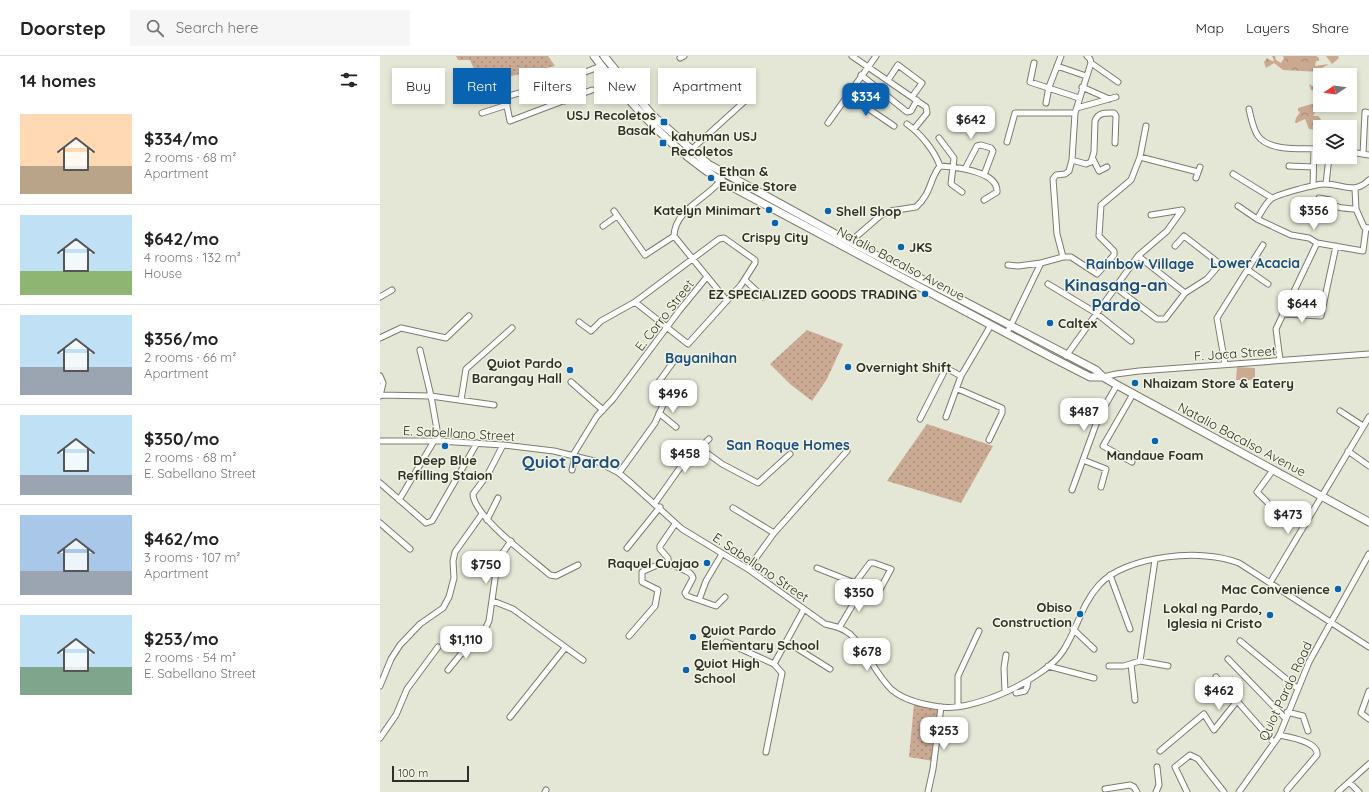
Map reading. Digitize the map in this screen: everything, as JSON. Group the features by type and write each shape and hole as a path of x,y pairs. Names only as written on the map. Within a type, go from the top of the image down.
{"main road":[{"name":"Natalio Bacalso Avenue","path":"594,56 645,119 660,135 686,158 721,181 1090,378 1103,377"},
{"name":"Natalio Bacalso Avenue","path":"604,56 652,115 690,150 726,175 1066,356 1096,370 1103,377 1117,385 1322,495 1369,522"}],"street":[{"path":"852,56 912,96 928,110 914,129"},
{"path":"828,123 847,94 876,56"},
{"path":"1046,103 1049,87 1061,56"},
{"path":"1087,56 1091,63 1118,82"},
{"path":"1063,257 1057,234 1052,179 1056,175 1068,173 1072,160 1076,111 1082,87 1091,63"},
{"path":"1034,64 1030,82 1049,87 1056,92 1080,98"},
{"path":"888,80 898,65 922,83 912,96"},
{"path":"586,72 601,66"},
{"path":"1056,66 1086,76"},
{"path":"861,75 907,112 910,111 917,100"},
{"path":"1082,87 1109,99"},
{"path":"586,92 592,90"},
{"path":"519,93 505,97 510,121 557,104"},
{"path":"847,94 894,126"},
{"path":"1007,142 1015,113 1076,111 1116,97"},
{"path":"690,150 742,104"},
{"path":"482,113 507,106"},
{"path":"1249,110 1257,133 1265,142 1286,149 1313,149"},
{"path":"1366,154 1365,112 1369,113"},
{"path":"1107,167 1099,171 1093,159 1096,121 1100,114 1114,113 1116,116 1115,143"},
{"path":"907,124 914,129 937,158 940,166"},
{"path":"1008,265 1018,266 1041,263 1063,257 1071,257 1097,274 1114,255 1114,251 1099,236 1101,205 1131,180 1140,157 1146,126"},
{"path":"939,138 954,158 951,184 962,192"},
{"path":"966,169 977,146 981,145 993,149 984,175"},
{"path":"1140,157 1199,169 1196,178"},
{"path":"1072,160 1086,164 1091,162 1093,159"},
{"path":"1313,186 1314,164"},
{"path":"1326,184 1328,164"},
{"path":"940,166 954,166 966,169 984,175 992,180 997,192 984,200"},
{"path":"850,242 881,215 890,211 913,209 920,204 929,192 935,172 940,166"},
{"path":"1289,166 1314,167"},
{"path":"1233,174 1272,198"},
{"path":"614,211 645,255 674,236 679,218 686,209 705,197 726,175"},
{"path":"1257,219 1272,198 1313,186 1326,184 1355,189 1363,186 1369,180"},
{"path":"1238,206 1257,219 1291,235 1310,238 1317,243 1363,251 1368,228 1362,224 1356,209 1355,189"},
{"path":"1319,198 1330,200 1333,206 1336,207 1356,209"},
{"path":"1066,356 1138,256 1167,231 1182,210 1151,215"},
{"path":"603,226 617,216"},
{"name":"E. Corro Street","path":"572,470 574,456 597,416 706,278 674,236"},
{"path":"1115,287 1157,319 1165,319 1185,293 1207,279 1220,264 1184,236 1175,246"},
{"path":"579,322 591,331 602,321 636,302 719,239 724,238 754,260 755,263 745,280 688,344 636,302"},
{"path":"1280,360 1276,329 1317,243"},
{"path":"1225,364 1217,318 1263,245"},
{"path":"1283,314 1321,316 1336,246"},
{"path":"1138,256 1185,293"},
{"path":"1007,333 1041,263"},
{"path":"1248,270 1268,284"},
{"path":"706,278 727,301"},
{"path":"745,280 763,297"},
{"path":"1048,284 1096,313 1131,341"},
{"path":"380,297 392,290"},
{"path":"380,338 401,328 446,338 469,316"},
{"path":"946,416 958,389 961,376 991,325"},
{"path":"461,400 466,369 512,328"},
{"path":"399,500 437,441 431,396 420,350"},
{"name":"F. Jaca Street","path":"1103,377 1139,371 1369,354"},
{"path":"619,473 655,423 666,398 666,394 658,387 658,383 676,358"},
{"path":"920,419 945,370 948,369 961,376"},
{"path":"380,376 383,383 380,395 431,396 494,405"},
{"path":"571,382 603,410"},
{"path":"1072,490 1098,416 1117,385"},
{"path":"958,389 1002,408 1002,413 989,440"},
{"path":"1132,462 1103,446 1134,394"},
{"path":"1340,411 1363,426"},
{"path":"659,413 676,428"},
{"path":"1270,583 1369,417"},
{"path":"655,503 682,465 709,439"},
{"name":"E. Sabellano Street","path":"380,441 437,441 503,445 554,451 598,462 619,473 655,503 675,524 748,569 825,624 839,628 849,634 893,690 906,698 941,707 958,706 983,701 1028,681 1048,666 1063,650 1089,598 1110,576 1136,565 1184,554 1223,558 1247,567 1369,647"},
{"path":"380,483 426,523 432,522 477,443"},
{"path":"503,445 488,474 473,494 473,499 482,514 550,575 556,576 578,565"},
{"path":"700,448 722,464 758,483 790,454"},
{"path":"1348,451 1369,466"},
{"path":"748,569 774,533 847,452"},
{"path":"1083,460 1106,470 1101,487"},
{"path":"1267,502 1257,492 1273,470"},
{"path":"487,520 498,498"},
{"path":"627,548 660,508"},
{"path":"733,508 774,533"},
{"path":"380,686 391,659 400,646 420,624 443,608 454,578 453,561 455,552 482,514"},
{"path":"380,523 410,549"},
{"path":"668,562 668,558 660,549 660,546 675,524"},
{"path":"448,670 461,654 478,644 489,621 496,572 502,554 511,541"},
{"path":"699,600 706,581 722,554"},
{"name":"Quiot Pardo Road","path":"1239,792 1279,735 1287,712 1309,662 1332,624 1369,554"},
{"path":"1140,661 1155,560"},
{"path":"629,636 655,606 659,592 657,589 642,582 642,572 655,566 668,562 692,575 686,595 716,606 725,597"},
{"path":"817,568 854,583 872,596 877,595 891,569 872,562 854,583"},
{"path":"1110,576 1130,629"},
{"path":"839,628 862,589"},
{"path":"493,601 513,609 583,660"},
{"path":"774,664 804,609"},
{"path":"1073,629 1094,648"},
{"path":"958,706 958,676 979,631"},
{"path":"1240,641 1297,688"},
{"path":"726,642 774,664 782,673 766,752"},
{"path":"786,642 830,669"},
{"path":"380,738 396,715 407,689 438,647"},
{"path":"510,717 566,648"},
{"path":"1005,692 1004,668 1006,655"},
{"path":"1228,659 1285,718"},
{"path":"1109,666 1124,666 1140,661 1168,666"},
{"path":"1131,664 1135,700"},
{"path":"1048,666 1094,678"},
{"path":"1216,677 1274,743"},
{"path":"1016,692 1025,691 1028,681"},
{"path":"1369,691 1361,713 1369,719"},
{"path":"1160,751 1204,714 1214,730 1237,702"},
{"path":"928,792 933,769 941,707"},
{"path":"1287,712 1303,716 1308,731"},
{"path":"1279,735 1301,740 1316,748 1318,751 1318,755 1287,790"},
{"path":"1187,792 1175,767 1190,755 1198,758 1224,792"},
{"path":"1338,792 1369,764"},
{"path":"1156,792 1159,785 1157,767"},
{"path":"1349,782 1359,792"},
{"path":"1105,789 1130,785 1134,786 1137,792"},
{"path":"1112,792 1116,787"}],"shaded area":[{"path":"456,56 548,56 555,66 546,68 519,68 519,74 511,76 511,68 473,68 470,60 458,60"},
{"path":"807,330 843,344 827,379 812,401 790,384 770,364"},
{"path":"1237,367 1255,368 1255,380 1236,380"},
{"path":"927,424 993,446 961,503 887,481"},
{"path":"914,704 938,710 933,761 909,757"}],"green space":[{"path":"1272,56 1275,56 1276,60 1281,63 1284,59 1283,56 1316,56 1319,58 1319,61 1316,61 1315,66 1329,64 1322,68 1313,68 1313,72 1283,70 1274,63 1266,68 1264,62 1267,58 1274,61"},
{"path":"1326,56 1338,56 1339,58 1332,64"},
{"path":"1309,84 1313,86 1313,90 1311,90"},
{"path":"1313,104 1313,112 1315,112 1313,116 1318,116 1321,119 1313,120 1313,130 1309,129 1305,119 1296,123 1295,122 1300,112 1298,111 1298,108"}],"place":[{"name":"USJ Recoletos Basak","path":"664,122"},
{"name":"kahuman USJ Recoletos","path":"663,143"},
{"name":"Ethan & Eunice Store","path":"711,178"},
{"name":"Katelyn Minimart","path":"769,210"},
{"name":"Shell Shop","path":"828,211"},
{"name":"Crispy City","path":"775,223"},
{"name":"JKS","path":"901,247"},
{"name":"EZ SPECIALIZED GOODS TRADING","path":"925,294"},
{"name":"Caltex","path":"1050,323"},
{"name":"Overnight Shift","path":"848,367"},
{"name":"Quiot Pardo Barangay Hall","path":"570,370"},
{"name":"Nhaizam Store & Eatery","path":"1135,383"},
{"name":"Mandaue Foam","path":"1155,441"},
{"name":"Deep Blue Refilling Staion","path":"445,446"},
{"name":"Raquel Cuajao","path":"707,563"},
{"name":"Mac Convenience","path":"1338,589"},
{"name":"Obiso Construction","path":"1080,614"},
{"name":"Lokal ng Pardo, Iglesia ni Cristo","path":"1270,615"},
{"name":"Quiot Pardo Elementary School","path":"693,637"},
{"name":"Quiot High School","path":"686,670"}],"district":[{"name":"Lower Acacia","path":"1255,263"},
{"name":"Rainbow Village","path":"1140,264"},
{"name":"Kinasang-an Pardo","path":"1116,294"},
{"name":"Bayanihan","path":"701,358"},
{"name":"San Roque Homes","path":"788,445"},
{"name":"Quiot Pardo","path":"571,461"}]}
